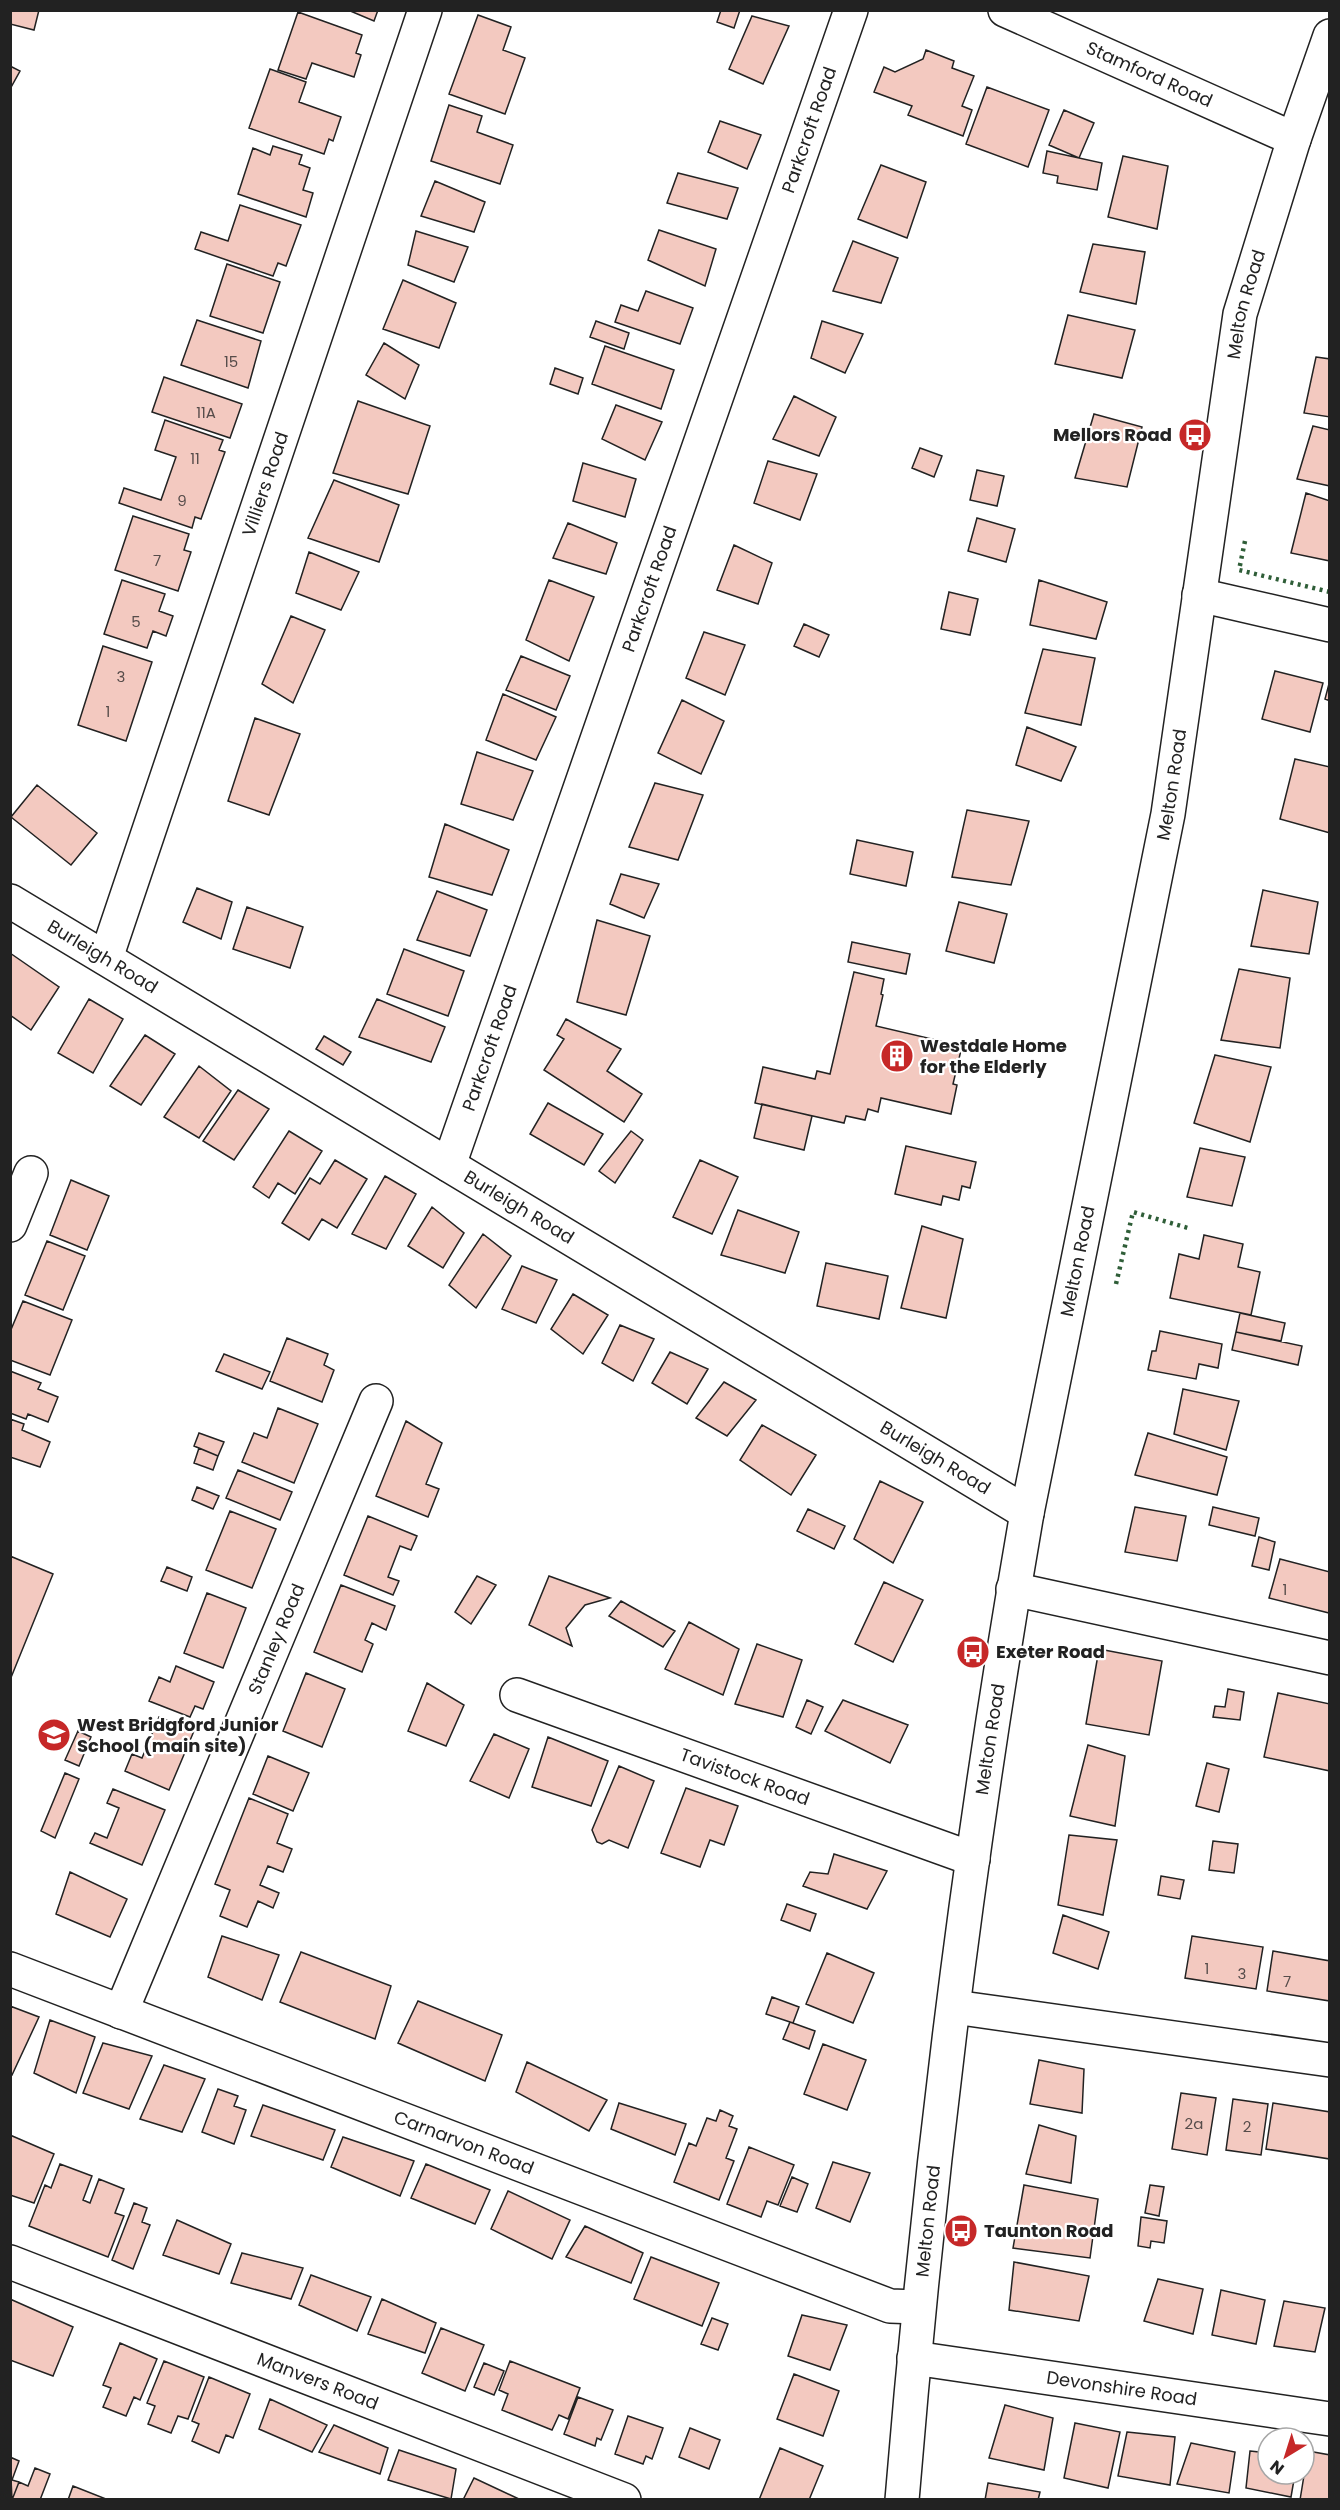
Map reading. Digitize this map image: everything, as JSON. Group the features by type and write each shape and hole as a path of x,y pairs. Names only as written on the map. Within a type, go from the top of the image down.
{"street":[{"name":"Villiers Road","path":"106,958 425,10"},
{"name":"Parkcroft Road","path":"449,1165 851,10"},
{"name":"Stamford Road","path":"1005,10 1294,139"},
{"name":"Melton Road","path":"902,2499 918,2307 954,2007 973,1859 1013,1589 1168,814 1240,314 1294,139 1329,36"},
{"path":"1199,595 1329,625"},
{"name":"Burleigh Road","path":"10,901 1027,1513"},
{"path":"10,1225 31,1173"},
{"name":"Stanley Road","path":"121,2012 376,1401"},
{"path":"1013,1589 1329,1658"},
{"name":"Tavistock Road","path":"517,1695 973,1859"},
{"name":"Carnarvon Road","path":"10,1969 890,2306 918,2307"},
{"path":"954,2007 1329,2060"},
{"name":"Manvers Road","path":"10,2262 624,2499"},
{"name":"Devonshire Road","path":"914,2358 1329,2419"}],"building":[{"path":"10,10 39,10 34,30 10,24"},
{"path":"348,10 378,10 374,21"},
{"path":"721,10 740,10 734,28 717,22"},
{"path":"298,12 362,35 356,53 361,55 354,77 312,63 306,79 278,70"},
{"path":"478,15 511,27 503,50 525,58 505,114 449,94"},
{"path":"752,16 789,26 763,84 729,69"},
{"path":"926,50 954,61 952,68 974,76 962,106 972,110 963,136 908,115 912,106 874,92 884,67 895,72 923,59"},
{"path":"10,66 20,71 10,89"},
{"path":"270,69 306,82 299,102 341,117 333,141 329,139 324,154 249,128"},
{"path":"987,87 1049,110 1028,167 966,144"},
{"path":"449,105 482,116 477,132 513,145 500,184 431,161"},
{"path":"1064,110 1094,123 1079,158 1049,145"},
{"path":"720,121 761,135 747,169 708,152"},
{"path":"273,146 302,155 299,164 310,168 303,190 313,193 306,217 238,194 253,148 270,155"},
{"path":"1047,151 1102,163 1097,190 1057,183 1058,176 1043,173"},
{"path":"1123,156 1168,166 1157,229 1108,217"},
{"path":"881,165 926,182 907,238 858,219"},
{"path":"678,173 738,188 727,219 667,203"},
{"path":"435,181 485,202 474,232 421,216"},
{"path":"240,205 301,225 286,266 278,263 273,276 195,249 201,232 228,241"},
{"path":"659,230 716,249 705,286 648,260"},
{"path":"416,231 468,247 454,282 408,265"},
{"path":"853,241 898,258 881,303 833,291"},
{"path":"1093,244 1145,252 1136,304 1080,292"},
{"path":"227,264 280,282 263,333 210,316"},
{"path":"403,280 456,303 439,348 383,329"},
{"path":"646,291 693,308 680,344 615,322 621,305 638,311"},
{"path":"1068,315 1135,330 1122,378 1055,364"},
{"path":"197,320 261,341 248,388 181,365"},
{"path":"596,321 629,333 624,349 590,337"},
{"path":"822,321 863,334 845,373 811,358"},
{"path":"384,343 419,365 405,399 366,375"},
{"path":"605,346 674,370 661,409 592,384"},
{"path":"1316,357 1330,359 1330,417 1304,413"},
{"path":"555,368 583,378 578,394 550,384"},
{"path":"164,377 242,404 230,438 152,412"},
{"path":"794,396 836,417 819,456 773,439"},
{"path":"358,401 430,426 408,494 333,473"},
{"path":"616,405 662,422 645,460 602,439"},
{"path":"1094,414 1142,427 1127,487 1075,478"},
{"path":"165,420 223,440 219,450 225,452 201,519 195,517 192,528 119,503 124,488 161,500 176,457 155,450"},
{"path":"1313,426 1330,430 1330,486 1297,479"},
{"path":"920,448 942,456 934,477 912,468"},
{"path":"768,461 817,474 800,520 754,503"},
{"path":"583,463 636,479 625,517 573,501"},
{"path":"977,470 1004,476 997,506 970,500"},
{"path":"334,480 399,505 379,562 308,538"},
{"path":"1306,493 1330,501 1330,561 1291,553"},
{"path":"133,516 189,534 184,550 191,552 178,591 115,570"},
{"path":"977,518 1015,529 1006,562 968,551"},
{"path":"568,523 617,543 606,574 553,558"},
{"path":"734,545 772,563 758,604 717,590"},
{"path":"309,552 359,572 341,610 296,593"},
{"path":"122,580 165,594 159,611 173,616 166,636 153,631 147,648 104,634"},
{"path":"549,580 594,597 569,661 526,640"},
{"path":"1039,580 1107,602 1096,639 1030,625"},
{"path":"949,592 978,599 970,635 941,629"},
{"path":"291,616 325,630 293,703 262,684"},
{"path":"804,624 829,635 819,657 794,646"},
{"path":"704,632 745,645 725,695 686,678"},
{"path":"103,646 152,662 126,741 78,725"},
{"path":"1043,649 1095,658 1081,725 1025,713"},
{"path":"521,656 570,676 556,710 506,690"},
{"path":"1275,671 1323,683 1310,732 1262,719"},
{"path":"1330,680 1330,701 1325,699"},
{"path":"503,694 556,717 536,760 486,740"},
{"path":"682,700 724,721 701,774 658,753"},
{"path":"255,718 300,734 269,815 228,801"},
{"path":"1027,727 1076,747 1061,781 1016,765"},
{"path":"477,752 533,771 513,820 461,804"},
{"path":"1295,759 1330,767 1330,833 1280,819"},
{"path":"655,783 703,795 678,860 629,847"},
{"path":"37,785 97,833 71,865 11,817"},
{"path":"967,810 1029,821 1011,885 952,877"},
{"path":"445,824 509,850 492,895 429,877"},
{"path":"857,840 913,852 906,886 850,874"},
{"path":"621,874 659,884 644,918 610,904"},
{"path":"197,888 232,902 221,939 183,922"},
{"path":"1263,890 1318,902 1309,954 1251,946"},
{"path":"437,891 487,910 470,956 417,940"},
{"path":"959,902 1007,914 994,963 946,951"},
{"path":"247,907 303,927 290,968 233,949"},
{"path":"597,920 650,936 626,1015 577,1002"},
{"path":"852,942 910,954 906,974 848,962"},
{"path":"404,949 464,971 448,1016 387,994"},
{"path":"10,953 59,987 31,1030 10,1015"},
{"path":"1239,969 1290,978 1280,1048 1221,1040"},
{"name":"Westdale Home for the Elderly","path":"854,972 884,979 876,1026 962,1046 953,1084 957,1085 951,1114 881,1098 878,1112 868,1109 865,1120 846,1116 844,1123 755,1103 763,1067 815,1079 817,1071 830,1074"},
{"path":"89,999 123,1019 93,1073 58,1053"},
{"path":"377,999 445,1027 431,1062 359,1037"},
{"path":"566,1019 621,1049 607,1071 642,1094 624,1122 544,1070 564,1039 557,1035"},
{"path":"145,1035 175,1054 141,1105 110,1086"},
{"path":"324,1036 351,1052 343,1065 316,1049"},
{"path":"1215,1055 1271,1067 1250,1142 1194,1123"},
{"path":"199,1066 231,1091 199,1138 164,1117"},
{"path":"238,1090 269,1109 234,1160 203,1141"},
{"path":"548,1103 603,1134 584,1165 530,1134"},
{"path":"762,1104 812,1116 804,1150 754,1138"},
{"path":"289,1131 322,1151 295,1194 278,1183 269,1198 253,1187"},
{"path":"631,1131 643,1140 615,1183 599,1171"},
{"path":"906,1146 976,1162 970,1188 962,1186 959,1200 943,1196 941,1205 895,1194"},
{"path":"1200,1148 1245,1157 1232,1206 1187,1197"},
{"path":"335,1160 367,1179 337,1228 322,1219 309,1240 282,1223 310,1178 320,1184"},
{"path":"700,1160 738,1177 712,1234 673,1217"},
{"path":"385,1176 416,1194 386,1249 352,1234"},
{"path":"71,1180 109,1196 87,1250 50,1235"},
{"path":"432,1207 464,1233 443,1268 408,1246"},
{"path":"738,1210 799,1232 785,1273 721,1255"},
{"path":"922,1226 963,1239 946,1318 901,1308"},
{"path":"483,1234 511,1256 476,1308 449,1285"},
{"path":"1204,1235 1243,1244 1238,1267 1260,1272 1251,1315 1170,1298 1179,1254 1199,1259"},
{"path":"47,1241 85,1256 63,1310 25,1295"},
{"path":"826,1263 888,1276 879,1319 817,1306"},
{"path":"522,1266 557,1280 536,1323 502,1309"},
{"path":"573,1294 608,1315 583,1354 551,1329"},
{"path":"23,1301 72,1320 50,1375 10,1360 10,1332"},
{"path":"1240,1313 1285,1323 1281,1341 1236,1332"},
{"path":"620,1325 654,1339 633,1381 602,1363"},
{"path":"1160,1331 1222,1344 1218,1368 1199,1364 1196,1379 1148,1370 1152,1351 1156,1351"},
{"path":"1236,1332 1302,1346 1298,1365 1232,1350"},
{"path":"287,1338 328,1354 324,1365 334,1370 322,1402 270,1381"},
{"path":"670,1352 708,1369 687,1404 652,1383"},
{"path":"224,1354 270,1372 262,1389 216,1371"},
{"path":"10,1371 41,1383 38,1389 58,1397 48,1422 28,1414 26,1419 10,1413"},
{"path":"724,1382 756,1400 727,1436 696,1418"},
{"path":"1183,1389 1239,1401 1226,1450 1174,1434"},
{"path":"278,1408 318,1424 294,1483 242,1462 254,1433 267,1438"},
{"path":"10,1419 24,1424 22,1430 50,1442 40,1467 10,1457"},
{"path":"406,1421 442,1443 426,1484 439,1489 428,1517 376,1496"},
{"path":"762,1425 816,1455 791,1495 740,1460"},
{"path":"199,1433 224,1442 218,1456 194,1446"},
{"path":"1148,1433 1227,1457 1217,1495 1135,1475"},
{"path":"199,1448 218,1456 213,1470 194,1463"},
{"path":"238,1470 292,1492 280,1520 226,1498"},
{"path":"880,1481 923,1502 893,1563 854,1539"},
{"path":"197,1487 219,1496 213,1509 192,1500"},
{"path":"1135,1507 1186,1516 1177,1561 1125,1552"},
{"path":"1213,1507 1259,1518 1255,1536 1209,1525"},
{"path":"808,1509 845,1526 834,1549 797,1531"},
{"path":"230,1511 276,1529 252,1588 206,1570"},
{"path":"368,1516 417,1536 411,1550 400,1546 388,1577 399,1581 393,1595 344,1575"},
{"path":"1259,1537 1275,1542 1269,1570 1252,1566"},
{"path":"10,1556 53,1574 10,1680"},
{"path":"1280,1559 1330,1572 1329,1613 1269,1598"},
{"path":"167,1567 192,1577 187,1591 161,1581"},
{"path":"477,1576 496,1585 471,1624 455,1612"},
{"path":"549,1576 610,1598 585,1605 566,1628 572,1646 529,1625"},
{"path":"884,1582 923,1600 893,1662 855,1644"},
{"path":"341,1585 395,1606 386,1630 372,1623 365,1640 373,1644 362,1672 314,1652"},
{"path":"207,1593 246,1608 223,1668 184,1653"},
{"path":"621,1601 675,1631 663,1647 609,1616"},
{"path":"689,1622 739,1649 723,1695 665,1669"},
{"path":"757,1644 802,1660 783,1717 735,1704"},
{"path":"1099,1649 1162,1661 1149,1735 1086,1724"},
{"path":"176,1666 214,1682 203,1709 195,1706 190,1717 149,1701 159,1677 170,1682"},
{"path":"306,1673 345,1689 322,1747 283,1731"},
{"path":"427,1683 464,1705 446,1746 408,1731"},
{"path":"1228,1689 1244,1692 1240,1720 1213,1717 1215,1706 1225,1707"},
{"path":"1278,1693 1330,1704 1330,1771 1264,1757"},
{"path":"807,1700 823,1707 811,1734 796,1727"},
{"path":"843,1700 908,1725 890,1763 825,1731"},
{"path":"159,1717 194,1731 169,1790 125,1771 132,1754 142,1758"},
{"path":"78,1731 91,1737 79,1766 65,1760"},
{"path":"494,1734 529,1749 509,1798 470,1781"},
{"path":"548,1737 608,1761 591,1806 532,1787"},
{"path":"1088,1745 1125,1756 1115,1826 1070,1816"},
{"path":"268,1756 309,1773 293,1811 253,1794"},
{"path":"1207,1763 1229,1769 1219,1812 1196,1806"},
{"path":"619,1766 654,1781 628,1848 609,1840 602,1844 597,1842 592,1830"},
{"path":"65,1773 79,1779 55,1838 41,1831"},
{"path":"686,1788 738,1806 724,1845 710,1840 700,1867 661,1853"},
{"path":"113,1789 165,1810 142,1865 90,1843 95,1833 107,1838 119,1808 107,1803"},
{"path":"249,1798 288,1814 277,1843 292,1849 283,1872 268,1866 260,1885 279,1893 273,1908 258,1901 247,1927 220,1916 230,1890 215,1884"},
{"path":"1069,1835 1117,1840 1103,1915 1058,1905"},
{"path":"1213,1841 1238,1844 1234,1873 1209,1870"},
{"path":"834,1854 887,1871 867,1909 803,1886 810,1872 828,1874"},
{"path":"70,1872 127,1899 110,1937 56,1914"},
{"path":"1161,1876 1184,1880 1180,1899 1158,1895"},
{"path":"787,1904 816,1914 810,1931 781,1920"},
{"path":"1063,1915 1109,1932 1098,1969 1053,1953"},
{"path":"222,1936 279,1955 262,2000 208,1977"},
{"path":"1192,1936 1263,1947 1256,1989 1185,1978"},
{"path":"1273,1951 1330,1961 1330,2001 1267,1991"},
{"path":"301,1952 391,1986 375,2039 280,2002"},
{"path":"827,1953 874,1973 853,2023 806,2004"},
{"path":"772,1997 799,2007 793,2023 766,2014"},
{"path":"418,2001 502,2035 485,2081 398,2043"},
{"path":"10,2006 39,2017 12,2075 10,2074"},
{"path":"50,2020 95,2037 76,2093 34,2073"},
{"path":"790,2022 815,2031 809,2049 783,2039"},
{"path":"103,2043 152,2056 129,2109 83,2093"},
{"path":"823,2044 866,2060 847,2110 804,2094"},
{"path":"1039,2060 1084,2069 1082,2113 1030,2104"},
{"path":"527,2062 607,2100 589,2131 516,2092"},
{"path":"164,2065 205,2079 182,2132 140,2119"},
{"path":"218,2089 238,2096 234,2106 246,2110 234,2144 202,2132"},
{"path":"1181,2093 1216,2098 1207,2155 1172,2149"},
{"path":"1233,2099 1268,2104 1261,2155 1226,2150"},
{"path":"619,2103 686,2124 675,2155 611,2129"},
{"path":"1273,2103 1330,2112 1330,2159 1266,2149"},
{"path":"263,2105 335,2130 323,2160 251,2136"},
{"path":"720,2110 733,2116 729,2126 737,2129 726,2158 734,2161 719,2200 674,2182 689,2143 696,2146 707,2118 716,2121"},
{"path":"1039,2125 1076,2136 1071,2183 1026,2174"},
{"path":"10,2135 54,2154 34,2203 10,2195"},
{"path":"343,2137 414,2161 400,2196 331,2167"},
{"path":"749,2147 794,2165 778,2205 767,2201 761,2217 727,2204"},
{"path":"833,2162 870,2173 850,2222 816,2208"},
{"path":"60,2164 92,2176 83,2200 90,2203 99,2179 124,2189 115,2213 124,2216 108,2257 29,2226 45,2185 51,2188"},
{"path":"426,2164 490,2190 475,2224 411,2198"},
{"path":"792,2177 808,2184 797,2212 780,2206"},
{"path":"1024,2185 1098,2199 1090,2258 1013,2248"},
{"path":"1150,2185 1164,2187 1159,2216 1145,2213"},
{"path":"508,2191 570,2220 552,2259 491,2229"},
{"path":"134,2203 147,2208 142,2222 150,2225 133,2269 112,2260"},
{"path":"1141,2217 1167,2221 1164,2243 1151,2241 1150,2248 1138,2246"},
{"path":"177,2220 231,2244 219,2274 163,2255"},
{"path":"585,2226 643,2253 631,2283 566,2257"},
{"path":"242,2253 303,2268 291,2299 231,2283"},
{"path":"651,2257 719,2283 702,2326 634,2299"},
{"path":"1014,2262 1089,2276 1079,2321 1009,2310"},
{"path":"311,2275 371,2297 357,2331 299,2305"},
{"path":"1158,2279 1203,2289 1193,2334 1144,2321"},
{"path":"1221,2290 1265,2300 1256,2344 1212,2335"},
{"path":"10,2299 73,2327 53,2376 10,2360"},
{"path":"382,2299 436,2323 425,2353 368,2334"},
{"path":"1284,2301 1325,2308 1315,2352 1274,2346"},
{"path":"802,2315 847,2325 830,2370 788,2356"},
{"path":"712,2318 728,2324 718,2350 701,2344"},
{"path":"441,2328 484,2345 465,2391 422,2373"},
{"path":"120,2343 157,2359 140,2400 134,2397 126,2416 103,2407 111,2388 103,2385"},
{"path":"164,2361 204,2377 188,2419 178,2416 171,2433 148,2424 155,2406 147,2403"},
{"path":"510,2361 580,2388 568,2419 559,2415 552,2430 502,2410 508,2394 499,2390"},
{"path":"484,2363 504,2371 494,2395 474,2387"},
{"path":"794,2374 839,2391 823,2436 777,2419"},
{"path":"209,2377 250,2394 233,2438 226,2435 219,2453 192,2441 199,2424 192,2421"},
{"path":"578,2397 613,2410 601,2440 597,2438 595,2446 564,2434"},
{"path":"270,2399 327,2425 312,2452 259,2429"},
{"path":"1005,2405 1053,2418 1044,2470 989,2458"},
{"path":"628,2416 663,2428 652,2459 646,2456 643,2464 615,2454"},
{"path":"1075,2423 1120,2432 1108,2488 1064,2478"},
{"path":"334,2425 388,2448 380,2474 319,2452"},
{"path":"690,2428 720,2440 709,2469 679,2457"},
{"path":"1127,2432 1175,2437 1170,2485 1118,2476"},
{"path":"1191,2443 1235,2452 1229,2493 1177,2484"},
{"path":"780,2448 823,2466 809,2500 759,2500"},
{"path":"399,2450 456,2469 451,2499 388,2480"},
{"path":"1250,2451 1256,2452 1256,2486 1293,2486 1291,2497 1246,2488"},
{"path":"1316,2452 1330,2455 1330,2500 1300,2500 1302,2486 1316,2486"},
{"path":"10,2457 19,2461 12,2480 19,2482 12,2500"},
{"path":"35,2468 50,2474 40,2500 12,2500 19,2482 28,2486"},
{"path":"474,2478 521,2500 463,2500"},
{"path":"988,2483 1040,2492 1038,2500 985,2500"},
{"path":"73,2486 106,2499 106,2500 68,2500"}],"hedge":[{"path":"1245,541 1239,570 1330,592"},
{"path":"1116,1284 1133,1212 1188,1228"}],"place":[{"name":"Mellors Road","path":"1195,435"},
{"name":"Westdale Home for the Elderly","path":"897,1056"},
{"name":"Exeter Road","path":"973,1652"},
{"name":"West Bridgford Junior School (main site)","path":"54,1735"},
{"name":"Taunton Road","path":"961,2231"}]}
